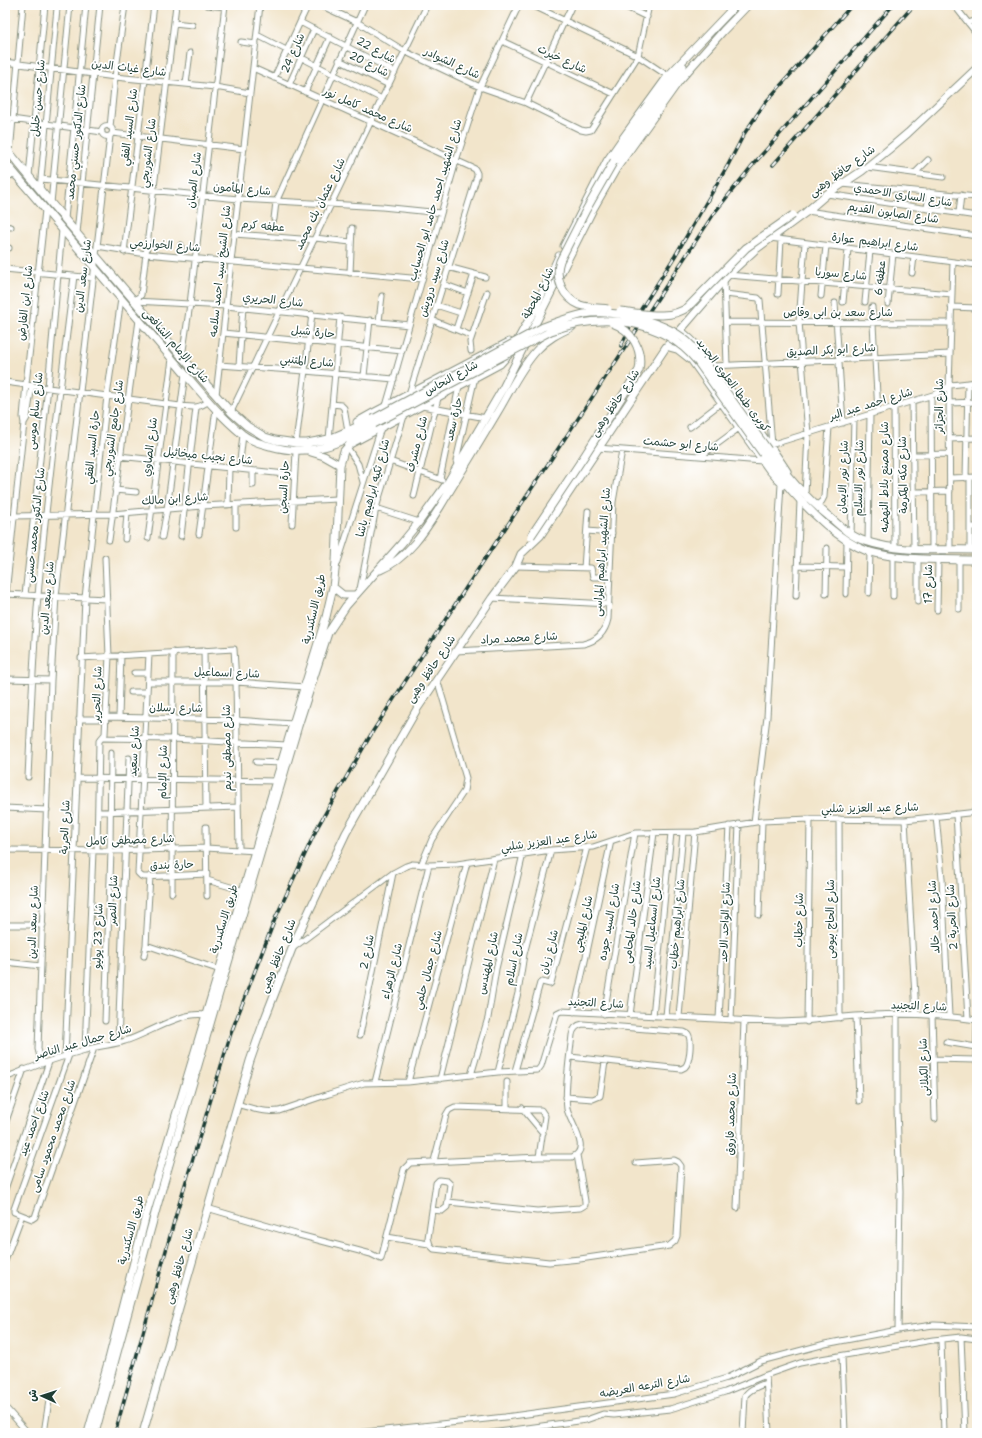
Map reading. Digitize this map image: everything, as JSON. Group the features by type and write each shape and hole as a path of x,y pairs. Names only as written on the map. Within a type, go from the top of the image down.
{"main road":[{"name":"شارع المحطة","path":"521,335 536,307 585,202 610,156 668,76 736,5"},
{"name":"شارع المحطة","path":"358,593 419,522 444,481 458,466 486,418 593,209 616,169 679,81 748,5"},
{"path":"701,42 614,161 586,210 559,265 559,281 566,295 572,301 588,307 658,314 673,314 681,311 688,306 746,248 793,215 820,199"},
{"name":"شارع حافظ وهبى","path":"143,1433 237,1104 264,1021 292,949 349,827 413,715 492,598 516,566 521,554 540,536 666,347 726,277 754,250 807,211 820,199 867,167 908,133 977,68"},
{"name":"شارع الإمام الشافعى","path":"5,147 134,301 238,420 256,432 275,440 296,443 329,439 348,431 376,424"},
{"name":"شارع الإمام الشافعى","path":"5,162 185,374 216,409 244,435 268,445 296,452 320,449 330,446 376,424"},
{"name":"كوبرى طنطا العلوى الجديد","path":"376,424 544,327 561,320 585,314 616,314 658,325 674,333 692,346 793,488"},
{"path":"376,571 392,564 404,554 424,531 461,473 522,371 537,350 555,335 585,321"},
{"name":"كوبرى طنطا العلوى الجديد","path":"376,424 563,326 585,321 628,322 642,325 665,334 682,345 697,361 767,451"},
{"path":"521,554 531,536 634,379 638,370 640,355 633,338 616,324 602,321"},
{"name":"شارع النحاس","path":"376,424 404,416 504,361 521,335"},
{"name":"شارع الإمام الشافعى","path":"348,431 358,421 521,335"},
{"path":"504,361 513,367"},
{"path":"347,447 376,424"},
{"name":"طريق الاسكندرية","path":"95,1433 209,1016 220,970 282,763 286,745 326,617 333,587 340,465 344,451 347,447"},
{"path":"307,451 324,456 340,465"},
{"path":"793,488 804,495 851,535 868,542 895,547 973,550"},
{"path":"793,488 800,501 847,542 870,551 893,556 977,560"},
{"path":"333,587 343,595 351,596 358,593"},
{"name":"طريق الاسكندرية","path":"88,1433 146,1215 324,643 333,623 358,593"},
{"path":"135,1256 139,1260 143,1260"},
{"path":"132,1270 136,1268 140,1271"}],"street":[{"path":"10,154 23,5"},
{"path":"29,176 45,5"},
{"path":"51,203 70,5"},
{"path":"65,219 86,5"},
{"name":"شارع الدكتور حسني محمد","path":"77,233 100,5"},
{"path":"111,134 112,129 110,127 115,77 125,5"},
{"name":"شارع السيد الفقي","path":"124,252 154,5"},
{"name":"شارع الشوربجي","path":"134,301 141,295 176,5"},
{"path":"207,5 225,6"},
{"name":"شارع الشيخ سيد احمد سلامه","path":"216,396 260,5"},
{"path":"274,78 308,5"},
{"name":"شارع الشوادر","path":"320,5 357,22 406,52 480,87 526,103 581,130 591,130 614,94"},
{"path":"274,219 276,202 365,5"},
{"name":"شارع عثمان بك محمد","path":"231,412 406,52 427,5"},
{"name":"شارع الشهيد احمد حامد ابو الحسايب","path":"386,406 456,161 480,87 519,5"},
{"path":"532,5 638,56 668,76"},
{"path":"526,103 572,5"},
{"path":"622,5 647,17"},
{"path":"614,94 638,56 649,5"},
{"path":"954,5 977,34"},
{"name":"شارع الصبان","path":"182,357 190,304 225,6"},
{"name":"شارع حسن خليل","path":"40,189 57,8"},
{"path":"968,23 977,20"},
{"name":"شارع 22","path":"300,22 395,72"},
{"path":"174,24 192,25"},
{"name":"شارع 24","path":"289,85 314,29"},
{"path":"257,35 382,99"},
{"path":"305,92 330,37"},
{"name":"شارع خيرت","path":"502,41 614,94"},
{"path":"241,42 256,44"},
{"path":"186,84 190,54"},
{"name":"شارع 20","path":"339,60 389,85"},
{"name":"شارع غياث الدين","path":"5,62 115,77 215,87 250,93"},
{"name":"شارع محمد كامل نور","path":"253,68 475,169"},
{"path":"5,118 102,132 106,136 111,134 138,136 244,149"},
{"path":"102,132 104,126 110,127"},
{"name":"شارع سعد الدين","path":"42,1064 38,1049 51,680 56,596 111,134"},
{"path":"915,173 928,160"},
{"path":"867,167 943,177"},
{"name":"شارع سيد درويش","path":"409,394 477,176 475,169"},
{"path":"5,175 17,176"},
{"name":"شارع المأمون","path":"40,179 276,202 382,207 441,213"},
{"path":"842,184 977,197"},
{"path":"927,209 929,192"},
{"name":"شارع الساري الاحمدي","path":"827,194 977,216"},
{"path":"944,211 945,194"},
{"path":"959,213 961,195"},
{"name":"شارع ابن الفارض","path":"5,613 5,594 15,516 24,423 27,418 38,273 45,210"},
{"path":"977,210 977,216"},
{"name":"شارع الصابون القديم","path":"807,211 977,236"},
{"path":"5,226 11,227"},
{"path":"350,273 352,228"},
{"name":"شارع سالم موسى","path":"25,595 48,387 62,230"},
{"name":"عطفه كرم","path":"234,234 351,242"},
{"name":"شارع ابراهيم عوارة","path":"770,238 977,265"},
{"path":"778,294 781,240"},
{"path":"804,495 808,434 799,322 805,243"},
{"path":"180,257 181,245"},
{"name":"شارع الخوارزمي","path":"97,246 124,252 422,279"},
{"path":"821,296 826,246"},
{"path":"843,302 848,249"},
{"path":"865,302 870,251"},
{"name":"عطفه 6","path":"888,304 893,254"},
{"path":"912,272 914,257"},
{"name":"شارع الجزائر","path":"950,549 949,386 953,262"},
{"path":"448,266 485,278"},
{"path":"5,270 93,278"},
{"path":"456,330 474,274"},
{"name":"شارع الدكتور محمد حسنى","path":"28,777 32,679 38,595 60,389 74,276"},
{"path":"726,277 724,294 727,365"},
{"name":"شارع سوريا","path":"726,277 779,279 952,294"},
{"path":"443,284 468,293"},
{"path":"471,352 469,345 487,292"},
{"path":"724,294 758,298 760,300 765,363 767,451 780,484 767,717 754,822"},
{"path":"379,321 382,296"},
{"name":"حارة السيد الفقي","path":"85,598 107,396 120,299"},
{"name":"شارع الحريري","path":"134,301 243,307 409,325"},
{"path":"835,303 843,422"},
{"path":"436,305 461,313"},
{"path":"239,366 243,307"},
{"path":"872,307 878,412"},
{"path":"951,307 977,308"},
{"path":"296,443 312,314"},
{"path":"329,439 340,317"},
{"name":"شارع جامع الشوربجي","path":"109,540 127,399 139,320"},
{"path":"364,376 370,320"},
{"path":"432,320 472,336"},
{"name":"شارع سعد بن ابى وقاص","path":"726,322 951,322"},
{"path":"680,330 692,339 714,366 767,451 793,488"},
{"name":"حارة شبل","path":"223,332 402,351"},
{"path":"666,347 677,350 691,361 739,428 767,451"},
{"name":"شارع ابو بكر الصديق","path":"714,366 950,354"},
{"name":"شارع الصاوي","path":"148,538 172,359"},
{"name":"شارع المتنبي","path":"219,364 394,379"},
{"path":"162,537 168,509 185,374"},
{"name":"حارة سعد","path":"458,466 456,461 474,377"},
{"path":"5,382 196,408 209,401"},
{"name":"شارع احمد عبد البر","path":"767,451 808,434 843,422 931,396 941,392 949,386 977,382"},
{"path":"968,383 968,478 970,527 973,550"},
{"path":"390,461 444,481 459,386"},
{"path":"931,396 932,549"},
{"name":"شارع مشرف","path":"414,496 438,398"},
{"name":"شارع مكه المكرمة","path":"912,401 914,548"},
{"path":"949,403 977,402"},
{"path":"690,427 721,403"},
{"path":"332,404 341,405 344,408 348,431"},
{"path":"422,406 486,418"},
{"name":"شارع مصنع بلاط النهضه","path":"894,407 895,547"},
{"path":"181,536 196,408"},
{"path":"199,534 207,466 216,409"},
{"name":"شارع نور الاسلام","path":"868,542 870,414"},
{"name":"شارع تكيه ابراهيم باشا","path":"358,593 376,508 404,416"},
{"name":"شارع نور الايمان","path":"851,535 854,419"},
{"path":"334,573 363,484 376,424"},
{"path":"816,506 822,501 824,496 829,427"},
{"path":"701,456 739,428"},
{"path":"239,469 244,435"},
{"path":"949,438 977,438"},
{"path":"347,447 358,464 363,484"},
{"name":"شارع ابو حشمت","path":"598,448 701,456 767,451"},
{"name":"شارع الشهيد ابراهيم المراسى","path":"583,644 595,640 604,631 606,625 609,604 613,502 622,450"},
{"name":"حارة السجن","path":"292,524 296,452"},
{"path":"913,455 949,454"},
{"name":"شارع نجيب ميخائيل","path":"120,456 294,475"},
{"path":"228,505 229,468"},
{"path":"253,471 253,485"},
{"path":"950,478 977,477"},
{"path":"780,484 793,488"},
{"path":"115,490 136,492"},
{"path":"913,492 950,491"},
{"name":"شارع ابن مالك","path":"5,518 15,516 112,514 202,506 337,499"},
{"path":"796,596 800,501"},
{"path":"236,505 236,527"},
{"path":"376,508 419,522"},
{"path":"584,568 588,511"},
{"path":"126,539 127,512"},
{"path":"970,527 977,527"},
{"path":"587,531 612,533"},
{"path":"846,594 847,542"},
{"path":"826,594 827,548"},
{"path":"869,593 870,551"},
{"path":"893,556 893,596"},
{"name":"شارع التحرير","path":"85,1050 98,812 99,741 105,734 107,718 109,656 105,558"},
{"path":"918,558 918,602"},
{"name":"شارع 17","path":"937,610 938,559"},
{"path":"959,560 959,609"},
{"path":"516,566 592,569 593,577 609,578"},
{"path":"797,566 846,567"},
{"path":"5,594 106,599"},
{"name":"شارع الحرية","path":"67,1056 81,658 85,598"},
{"path":"492,598 609,604"},
{"name":"شارع محمد مراد","path":"456,651 583,644"},
{"name":"شارع مصطفى نديم","path":"204,650 233,648 234,650 239,849"},
{"path":"81,658 204,650 206,808"},
{"name":"شارع الإمام","path":"172,893 174,719 173,652"},
{"name":"شارع سعيد","path":"140,850 142,779 149,654"},
{"path":"120,717 121,655"},
{"path":"134,673 148,673"},
{"path":"5,678 51,680"},
{"path":"421,865 432,839 464,791 466,778 437,679"},
{"name":"شارع اسماعيل","path":"148,682 205,681 305,687"},
{"path":"131,692 147,692"},
{"name":"شارع رسلان","path":"79,719 120,717 236,720 293,724"},
{"path":"103,738 205,740 286,745"},
{"name":"شارع 23 يوليو","path":"105,1021 111,753"},
{"name":"شارع النصر","path":"118,1043 128,758"},
{"path":"256,762 282,763"},
{"path":"77,778 276,781"},
{"path":"98,812 238,807"},
{"path":"5,808 47,810"},
{"name":"شارع عبد العزيز شلبي","path":"292,949 393,873 412,864 429,865 467,863 551,850 597,846 635,833 694,832 762,821 810,819 905,820 977,812"},
{"name":"شارع الحرية 2","path":"956,814 968,1019"},
{"name":"شارع احمد خالد","path":"936,816 942,878 949,1016"},
{"name":"شارع خطاب","path":"807,1022 810,819"},
{"name":"شارع الحاج بيومى","path":"839,819 840,1018"},
{"path":"905,820 916,1014"},
{"path":"759,915 762,821"},
{"name":"شارع الواحد الاحد","path":"731,1020 738,824"},
{"path":"719,1019 729,826"},
{"path":"206,827 207,896"},
{"name":"شارع ابراهيم خطاب","path":"679,1017 694,832"},
{"name":"شارع السيد جوده","path":"604,1014 635,833"},
{"name":"شارع خالد المحامى","path":"630,1015 654,833"},
{"name":"شارع اسماعيل السيد","path":"653,1016 671,833"},
{"path":"666,1016 683,833"},
{"name":"شارع المليجى","path":"574,1012 611,841"},
{"name":"شارع زيان","path":"515,1071 540,983 551,983 587,847"},
{"name":"شارع مصطفى كامل","path":"5,850 110,851 206,848 256,851"},
{"name":"حارة بندق","path":"140,850 138,873 141,876 207,874"},
{"name":"شارع اسلام","path":"498,1072 517,997 524,954 551,850"},
{"name":"شارع المهندس","path":"471,1075 488,1018 496,969 524,854"},
{"path":"440,1079 494,859"},
{"name":"شارع جمال حلمي","path":"408,1082 467,863"},
{"name":"شارع الزهراء","path":"375,1082 429,865"},
{"name":"شارع 2","path":"360,1035 393,873"},
{"path":"144,956 150,876"},
{"path":"207,880 244,891"},
{"path":"5,925 43,925"},
{"path":"146,945 220,970"},
{"path":"5,962 41,966"},
{"name":"شارع التجنيد","path":"237,1104 264,1112 279,1111 352,1086 375,1082 408,1082 539,1069 557,1013 561,1011 744,1021 807,1022 856,1016 897,1014 949,1016 977,1020"},
{"path":"897,1014 900,1191 898,1330"},
{"name":"شارع جمال عبد الناصر","path":"5,1078 24,1070 85,1050 118,1043 190,1015 209,1016"},
{"name":"شارع الكيلانى","path":"932,1015 935,1119"},
{"path":"856,1016 859,1102"},
{"path":"933,1058 976,1060 977,1020"},
{"name":"شارع محمد فاروق","path":"737,1208 744,1021"},
{"path":"207,1208 381,1258 406,1166 413,1162 572,1157 580,1152 582,1147 570,1116 566,1097 572,1033 577,1026 583,1024 684,1032 690,1036 688,1062 687,1066 683,1068 605,1062 570,1057"},
{"path":"946,1042 976,1047"},
{"name":"شارع محمد محمود سامى","path":"22,1215 32,1219 35,1217 94,1048"},
{"name":"شارع احمد عيد","path":"22,1215 14,1212 14,1209 67,1056"},
{"path":"5,1189 49,1062"},
{"path":"566,1097 593,1099 600,1096 605,1062"},
{"path":"5,1124 24,1070"},
{"path":"507,1082 507,1108"},
{"path":"434,1161 446,1115 455,1107 537,1108 543,1111 545,1116 539,1157"},
{"path":"522,1108 543,1133"},
{"path":"448,1202 536,1211 580,1208 584,1206 585,1202 577,1155"},
{"path":"432,1210 440,1211 447,1207 450,1184 447,1181 439,1180 436,1183 432,1210 428,1238 429,1244 434,1249 549,1262 669,1246 675,1241 677,1236 681,1166 674,1160 636,1163"},
{"path":"5,1261 22,1215"},
{"path":"387,1237 429,1244"},
{"name":"شارع الترعه العريضه","path":"357,1433 505,1417 683,1392 727,1378 761,1361 825,1344 898,1330 940,1325 977,1327"},
{"path":"962,1337 965,1433"},
{"name":"شارع الترعه العريضه","path":"491,1433 586,1420 601,1414 614,1415 670,1409 725,1392 800,1363 933,1340 962,1337 977,1339"},
{"path":"940,1340 944,1433"},
{"path":"842,1356 845,1433"},
{"path":"766,1375 769,1433"},
{"path":"743,1433 745,1396 747,1392 766,1383"},
{"path":"44,1433 50,1394"},
{"path":"599,1404 601,1414"},
{"path":"5,1407 28,1433"}],"railway":[{"path":"621,346 631,325 675,256 728,165 744,134 765,103 852,5"},
{"path":"115,1433 177,1211 231,1033 275,919 318,826 373,731 471,580 715,212 751,167 893,5"},
{"path":"773,165 914,5"}]}
